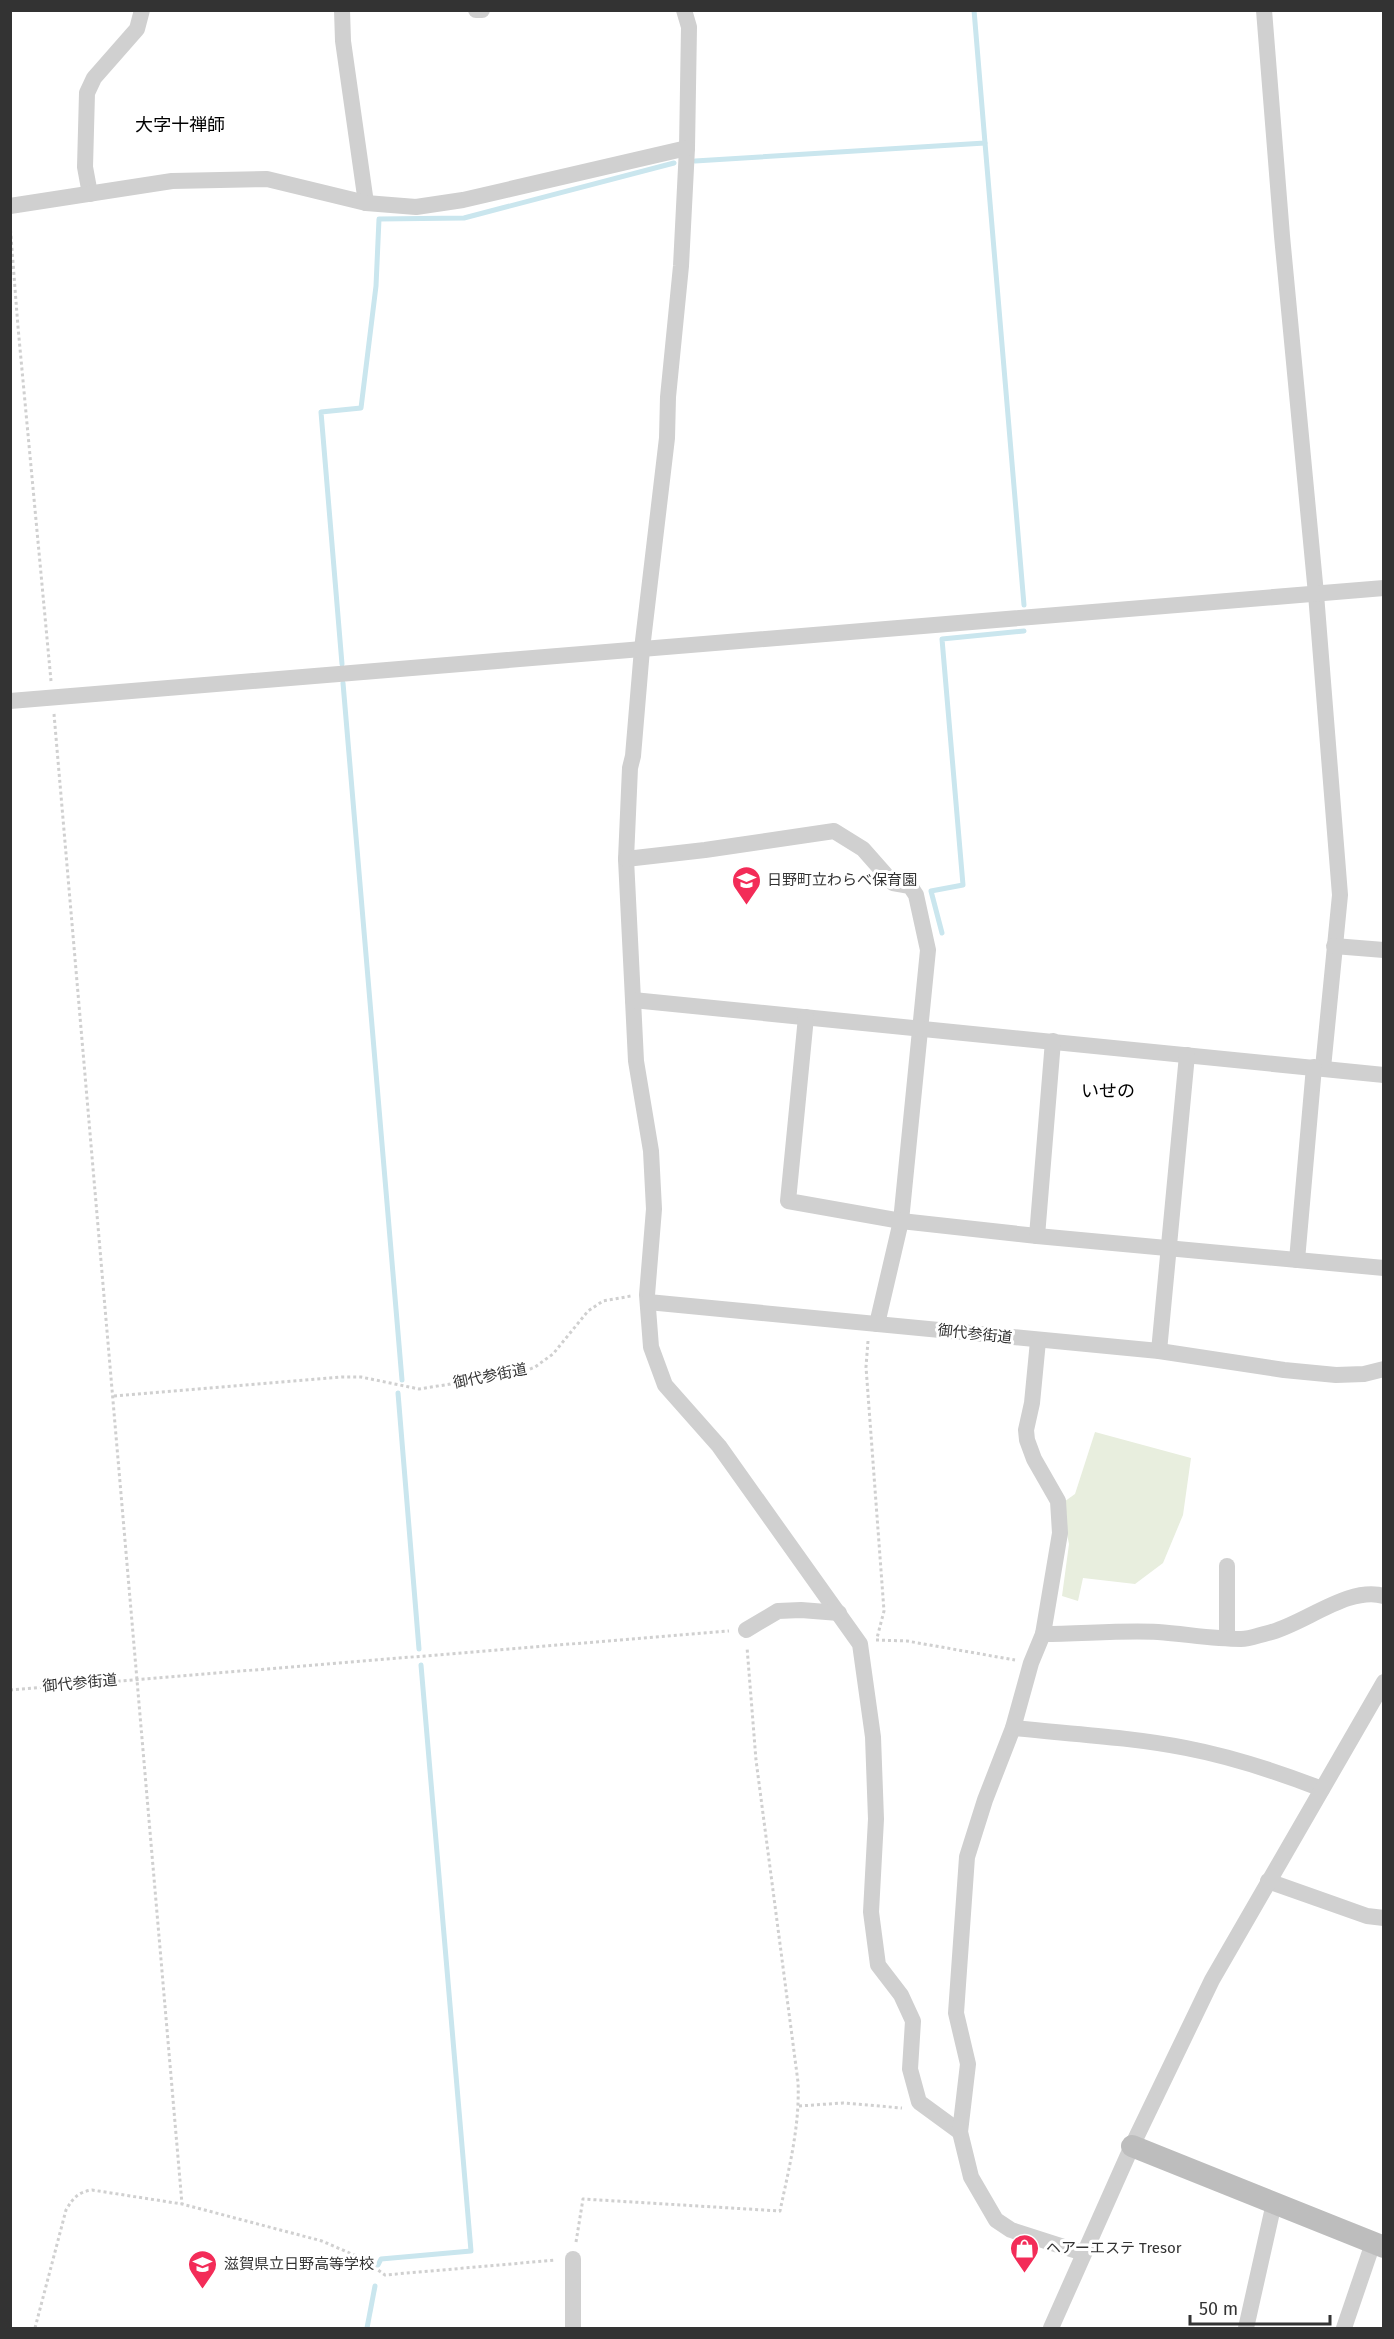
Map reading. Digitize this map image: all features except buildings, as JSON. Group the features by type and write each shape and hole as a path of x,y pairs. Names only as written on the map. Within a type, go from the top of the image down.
{"street":[{"path":"90,194 85,167 87,93 94,78 137,29 142,10"},
{"path":"342,10 343,41 366,203"},
{"path":"476,10 482,10"},
{"path":"684,10 689,27 687,148 681,266 668,397 667,438 630,768 626,859 636,1061 651,1151 654,1209 648,1298 651,1347 665,1385 719,1446 860,1644 873,1737 876,1819 871,1912 878,1965 902,1995 913,2021 910,2069 920,2102 960,2132"},
{"path":"1264,10 1282,236 1316,594 1340,895 1297,1260"},
{"path":"10,206 172,181 267,179 366,203 416,207 463,200 687,148"},
{"path":"10,701 1383,588"},
{"path":"626,859 834,831 863,849 893,883 910,886 916,895 928,950 902,1221 877,1324"},
{"path":"1335,946 1383,950"},
{"path":"633,1000 1383,1075"},
{"path":"806,1017 788,1201 902,1221 1037,1236 1383,1268"},
{"path":"1037,1236 1053,1041"},
{"path":"1159,1352 1187,1055"},
{"name":"御代参街道","path":"648,1298 1159,1352 1284,1370 1336,1375 1364,1374 1383,1369"},
{"path":"1038,1341 1032,1403 1026,1430 1027,1440 1034,1459 1058,1502 1060,1533 1043,1634 1013,1728 985,1800 967,1857 956,2013 968,2064 960,2132 971,2177 996,2220 1011,2230 1083,2253"},
{"path":"1227,1566 1227,1638"},
{"path":"1043,1634 1158,1632 1196,1637 1243,1639 1277,1631 1318,1613 1339,1600 1356,1595 1378,1594 1383,1596"},
{"path":"746,1630 778,1611 839,1613"},
{"path":"1051,2328 1132,2146 1212,1980 1383,1682"},
{"path":"1013,1728 1186,1748 1273,1771 1322,1789"},
{"path":"1268,1881 1367,1916 1383,1918"},
{"path":"1132,2146 1378,2245 1344,2328"},
{"path":"1246,2328 1274,2203"},
{"path":"573,2259 573,2328"}],"path":[{"path":"10,224 114,1396"},
{"name":"御代参街道","path":"10,1690 137,1678 114,1396 342,1377 361,1377 419,1389 520,1373 535,1367 553,1354 588,1311 603,1301 648,1298"},
{"path":"877,1324 869,1335 866,1367 884,1611 877,1640"},
{"path":"35,2328 66,2210 72,2199 80,2192 92,2190 182,2204 322,2241 361,2258 385,2275 573,2259 583,2199 780,2211 799,2106 798,2082 756,1760 746,1630 137,1678 182,2204"},
{"path":"860,1644 877,1640 907,1641 1032,1663"},
{"path":"799,2106 843,2103 927,2108"}],"green space":[{"path":"1095,1432 1191,1458 1183,1515 1163,1563 1135,1584 1083,1578 1078,1601 1062,1596 1069,1544 1061,1504 1075,1494"}],"waterway":[{"path":"695,161 985,143 974,10"},
{"path":"985,143 1024,605"},
{"path":"342,664 321,412 361,408 376,286 379,219 464,218 674,163"},
{"path":"942,933 931,891 963,885 942,639 1024,631"},
{"path":"343,683 402,1380"},
{"path":"398,1393 419,1649"},
{"path":"378,2265 381,2259 471,2251 421,1665"},
{"path":"367,2328 375,2286"}],"place":[{"name":"日野町立わらべ保育園","path":"746,906"},
{"name":"ヘアーエステ Tresor","path":"1025,2274"},
{"name":"滋賀県立日野高等学校","path":"203,2290"}],"district":[{"name":"大字十禅師","path":"180,125"},
{"name":"いせの","path":"1108,1091"}]}
